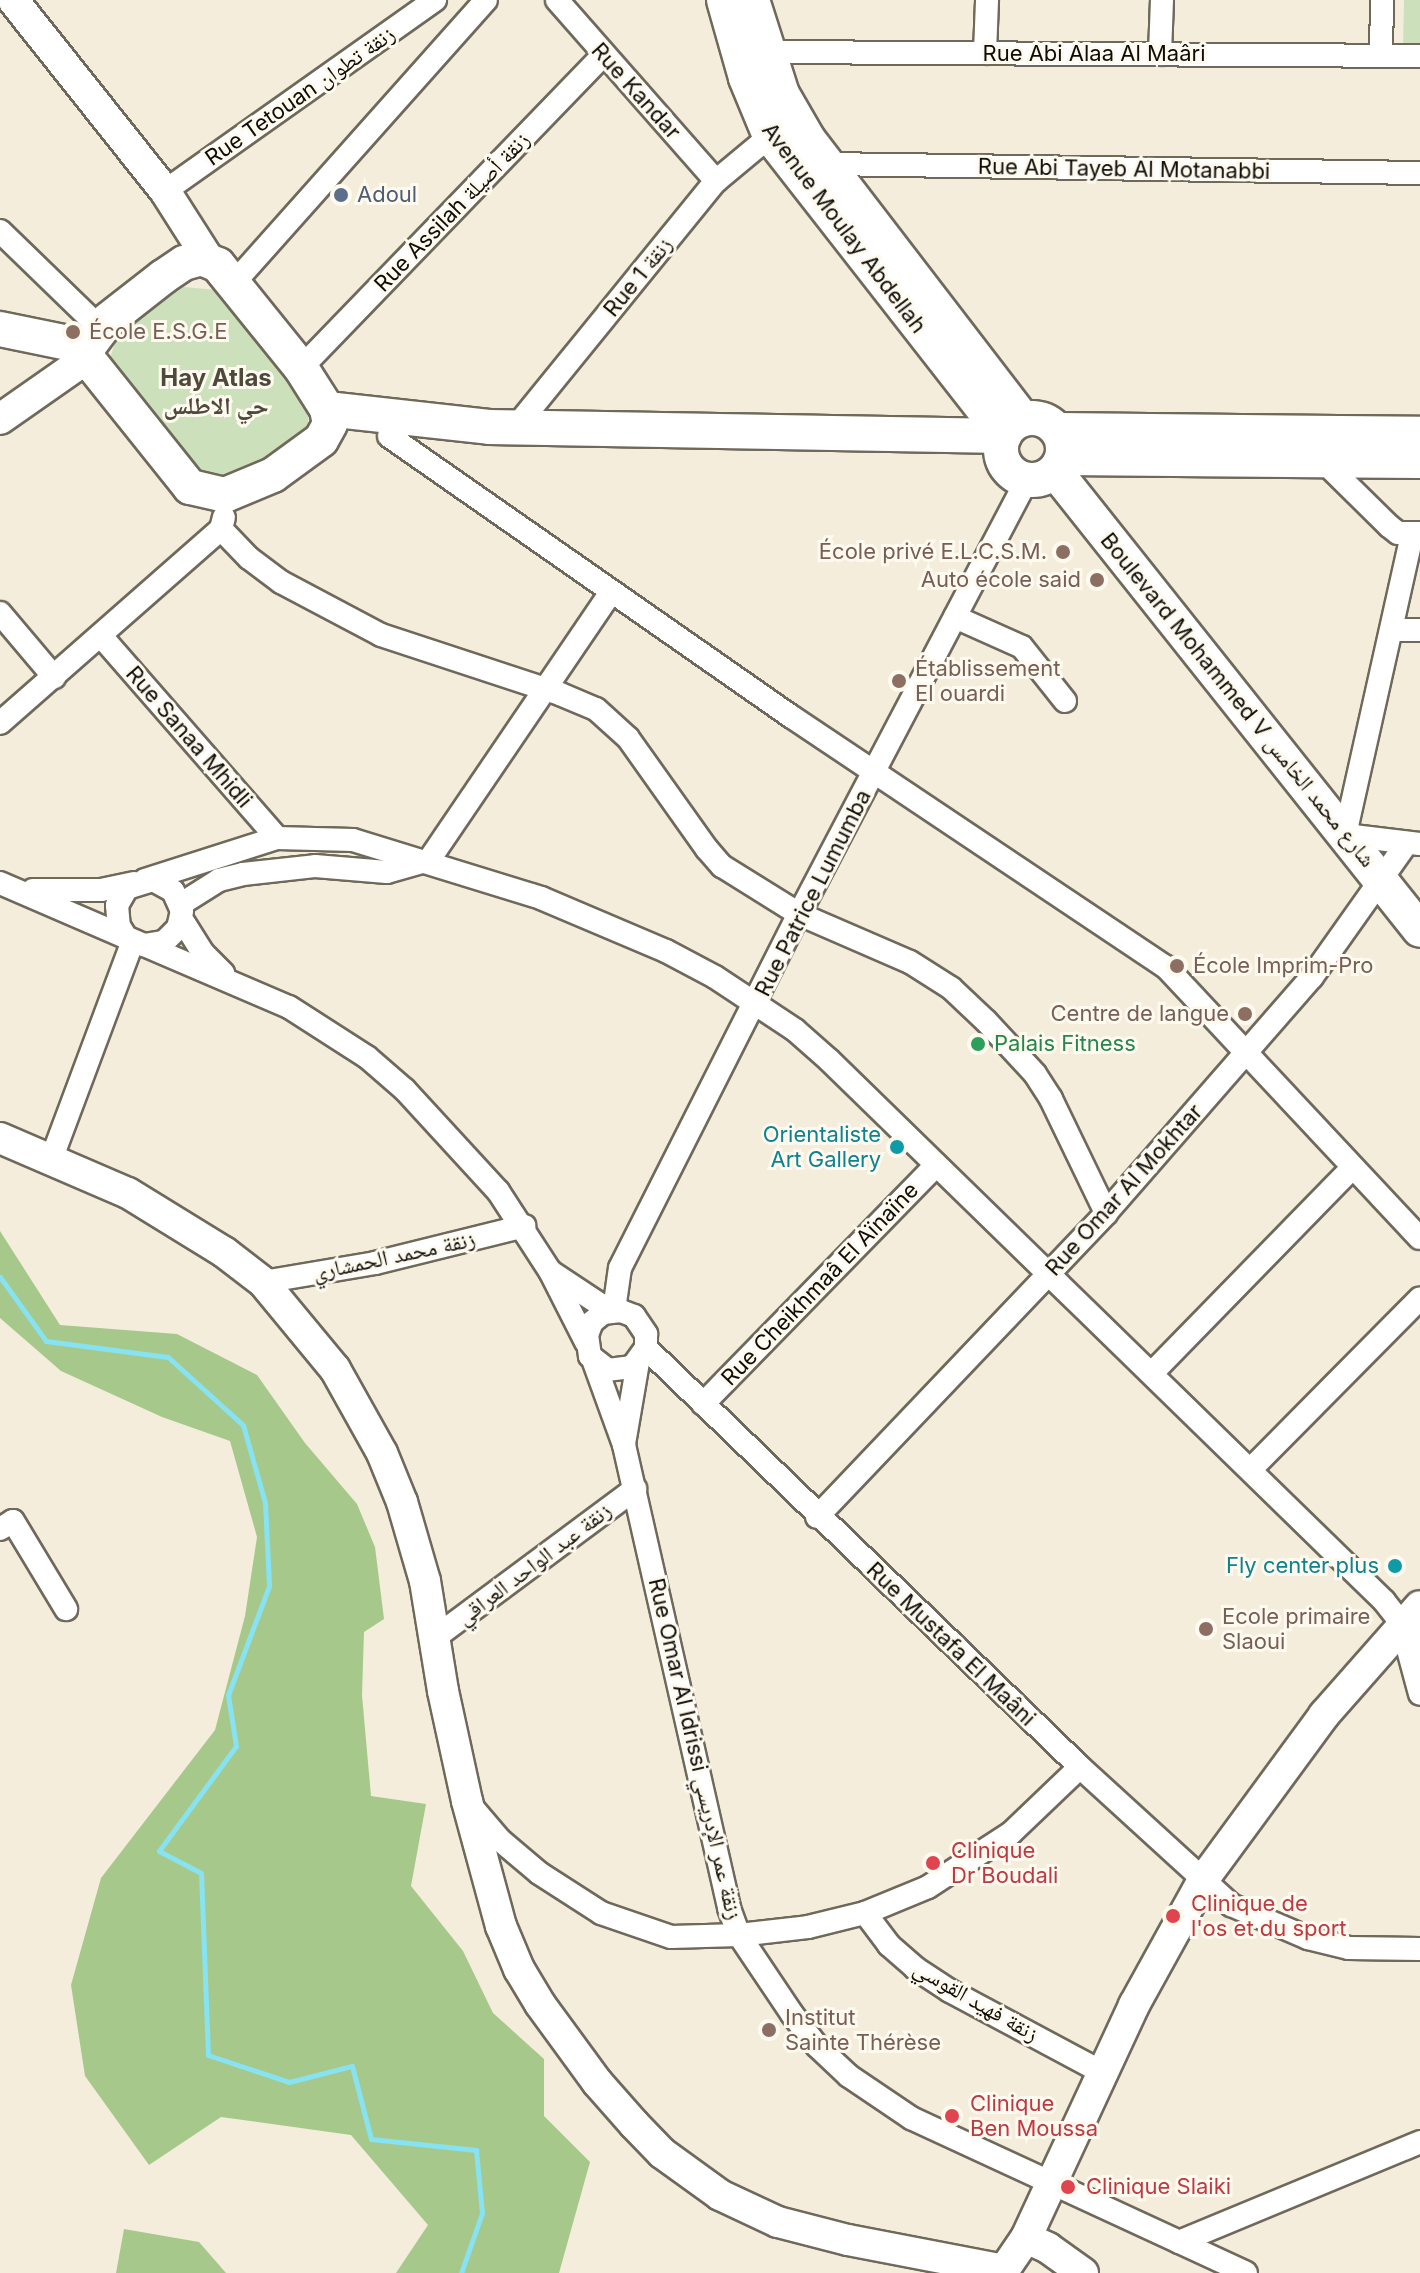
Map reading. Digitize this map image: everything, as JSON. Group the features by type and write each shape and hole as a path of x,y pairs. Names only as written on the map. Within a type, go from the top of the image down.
{"main road":[{"name":"Avenue Moulay Abdellah","path":"724,0 746,78 770,136 1029,449"},
{"name":"Avenue Moulay Abdellah","path":"752,0 794,117 1029,449"},
{"path":"0,351 29,357 91,344 184,263 201,258 218,265 301,368 327,422"},
{"path":"0,329 91,344 190,487 220,495 257,485 327,422 1420,461"},
{"path":"327,422 389,436 486,448 937,452 1420,434"},
{"name":"Boulevard Mohammed V شارع محمد الخامس","path":"1029,449 1420,930"}],"street":[{"path":"13,0 165,191 209,260"},
{"name":"Rue Tetouan زنقة تطوان","path":"165,191 435,0"},
{"path":"233,284 486,0"},
{"name":"Rue Kandar","path":"557,0 716,181"},
{"path":"985,53 987,0"},
{"path":"1160,54 1162,0"},
{"path":"1381,56 1382,0"},
{"name":"Rue Abi Alaa Al Maâri","path":"769,52 1420,56"},
{"name":"Rue Assilah زنقة أصيلة","path":"301,368 603,55"},
{"name":"Rue 1 زنقة","path":"515,428 716,181 770,136"},
{"name":"Rue Abi Tayeb Al Motanabbi","path":"827,164 1420,173"},
{"path":"0,231 91,344 0,419"},
{"path":"389,436 611,592 1166,967 1420,1238"},
{"name":"Rue Patrice Lumumba","path":"612,1311 620,1268 799,914 955,617 1029,449"},
{"path":"1321,459 1389,526 1398,533 1416,534 1345,835 1413,844"},
{"path":"0,723 221,529 224,518 220,495"},
{"path":"221,529 249,558 281,582 381,635 578,700 612,722 643,757 722,866 799,914 910,962 951,988 986,1021 1035,1074 1051,1099 1106,1213"},
{"path":"237,984 213,965 181,911 168,885 140,881 121,896 117,905 119,926 134,940 164,942 172,936 181,911 211,884 243,874 315,866 387,872 429,860 611,592"},
{"path":"0,613 54,677"},
{"path":"955,617 1022,647 1065,701"},
{"path":"1392,630 1420,630"},
{"name":"Rue Sanaa Mhidli","path":"101,636 277,838"},
{"path":"24,890 90,891 140,881 277,838 353,840 429,860 601,921 666,951 756,1003 829,1060 1384,1601 1414,1626 1420,1694"},
{"name":"Rue Omar Al Mokhtar","path":"817,1517 1106,1213 1312,977 1382,880 1413,844"},
{"name":"Rue Omar Al Idrissi زنقة عمر الإدريسي","path":"0,883 24,890 289,1007 367,1057 438,1123 498,1191 524,1226 590,1352 624,1445 729,1908 739,1935 800,2024 849,2076 911,2118 1050,2186 1246,2273"},
{"path":"51,1160 134,940"},
{"path":"0,1138 128,1193 187,1227 263,1282 335,1369 382,1453 402,1502 425,1581 433,1639 485,1875 519,1969 597,2082 662,2153 720,2195 778,2222 1003,2272 1026,2238 1102,2072 1172,1933 1203,1880 1324,1715 1414,1626"},
{"name":"Rue Cheikhmaâ El Aïnaïne","path":"703,1404 936,1165"},
{"path":"1152,1373 1352,1168"},
{"name":"زنقة محمد الحمشاري","path":"263,1282 375,1263 524,1226"},
{"name":"Rue Omar Al Idrissi زنقة عمر الإدريسي","path":"550,1271 612,1311"},
{"path":"1251,1469 1420,1298"},
{"path":"612,1311 628,1313 640,1321 646,1334 642,1355 616,1371 590,1352 592,1322 612,1311"},
{"name":"Rue Omar Al Idrissi زنقة عمر الإدريسي","path":"624,1445 642,1355"},
{"name":"Rue Mustafa El Maâni","path":"642,1355 703,1404 1080,1767 1231,1905 1308,1938 1349,1948 1420,1949"},
{"name":"زنقة عبد الواحد العراقي","path":"433,1639 635,1489"},
{"path":"0,1529 13,1521 66,1609"},
{"path":"467,1801 500,1840 539,1873 601,1913 671,1937 739,1935 808,1927 865,1913 928,1887 984,1853 1046,1803 1080,1767"},
{"name":"زنقة فهيد القوسي","path":"865,1913 889,1945 915,1968 950,1991 1102,2072"},
{"path":"1179,2242 1420,2142"},
{"path":"1026,2238 1048,2248 1083,2273"}],"green space":[{"path":"1404,0 1420,0 1420,48 1403,48"},
{"path":"184,287 217,290 309,409 308,427 292,446 239,482 203,481 110,358 120,328"},
{"path":"0,1231 60,1325 177,1334 257,1375 305,1443 357,1504 375,1547 384,1619 364,1632 362,1695 371,1796 426,1804 411,1886 463,1951 493,2013 544,2059 544,2116 590,2162 559,2273 396,2273 428,2225 351,2135 221,2117 149,2165 85,2076 71,1985 101,1878 215,1730 245,1616 257,1537 230,1441 162,1417 61,1371 0,1318"},
{"path":"124,2229 199,2242 226,2273 116,2273"}],"waterway":[{"path":"0,1277 46,1341 168,1357 243,1425 265,1503 269,1586 228,1695 236,1746 159,1851 201,1873 208,2055 289,2082 352,2066 371,2139 476,2150 482,2213 461,2273"}],"place":[{"name":"Adoul","path":"341,195"},
{"name":"École E.S.G.E","path":"73,332"},
{"name":"École privé E.L.C.S.M.","path":"1063,552"},
{"name":"Auto école said","path":"1097,580"},
{"name":"Établissement El ouardi","path":"899,681"},
{"name":"École Imprim-Pro","path":"1177,966"},
{"name":"Centre de langue","path":"1245,1014"},
{"name":"Palais Fitness","path":"978,1044"},
{"name":"Orientaliste Art Gallery","path":"897,1147"},
{"name":"Fly center plus","path":"1395,1566"},
{"name":"Ecole primaire Slaoui","path":"1206,1629"},
{"name":"Clinique Dr Boudali","path":"933,1863"},
{"name":"Clinique de l'os et du sport","path":"1173,1916"},
{"name":"Institut Sainte Thérèse","path":"769,2030"},
{"name":"Clinique Ben Moussa","path":"952,2116"},
{"name":"Clinique Slaiki","path":"1068,2187"}],"district":[{"name":"Hay Atlas حي الاطلس","path":"216,392"}]}
